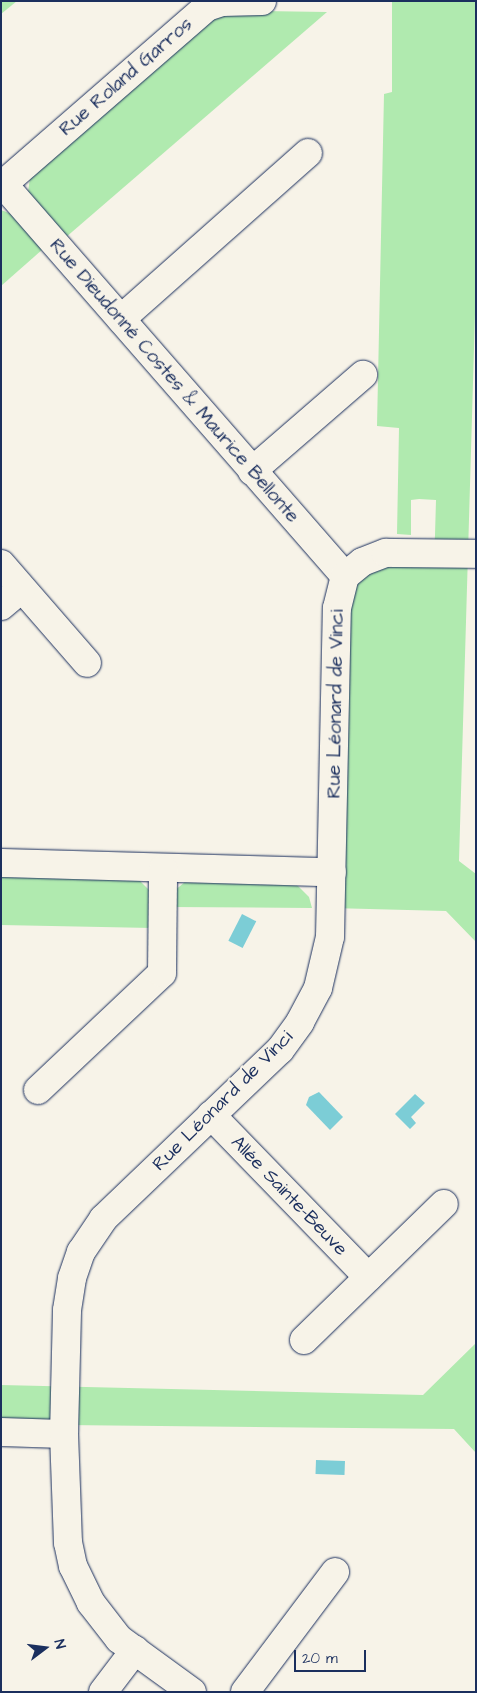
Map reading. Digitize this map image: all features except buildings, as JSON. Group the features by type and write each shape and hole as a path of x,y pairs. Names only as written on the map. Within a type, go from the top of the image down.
{"street":[{"name":"Rue Roland Garros","path":"2,185 194,8 216,3 262,1"},
{"path":"120,319 308,153"},
{"name":"Rue Dieudonné Costes & Maurice Bellonte","path":"2,185 345,576"},
{"path":"252,471 363,376"},
{"path":"345,576 362,562 386,553 476,554"},
{"path":"1,564 11,597 87,664"},
{"name":"Rue Léonard de Vinci","path":"192,1692 135,1650 102,1620 73,1566 68,1543 64,1434 67,1310 72,1278 81,1252 103,1219 287,1042 312,1001 323,973 328,947 332,872 337,608 345,576"},
{"path":"1,863 332,872"},
{"path":"38,1090 162,973 164,868"},
{"name":"Allée Sainte-Beuve","path":"211,1115 368,1276"},
{"path":"304,1340 444,1204"},
{"path":"1,1432 64,1434"},
{"path":"245,1692 335,1572"},
{"path":"103,1692 135,1650"}],"green space":[{"path":"1,1 17,1 1,14"},
{"path":"392,1 476,1 476,280 459,861 476,874 476,942 446,911 331,908 345,576 434,553 436,500 411,500 411,535 397,534 399,428 377,426 384,94 392,92"},
{"path":"261,11 327,12 65,238 28,192 30,178 210,19 220,14"},
{"path":"1,210 14,215 43,249 1,286"},
{"path":"1,875 138,879 151,892 152,928 1,925"},
{"path":"185,882 297,885 309,897 312,908 170,907 174,891"},
{"path":"476,1343 476,1453 454,1429 64,1425 1,1432 1,1385 423,1395"}],"water":[{"path":"242,914 256,921 243,948 228,941"},
{"path":"319,1092 343,1117 330,1130 306,1105 309,1097"},
{"path":"415,1094 425,1103 411,1117 416,1123 410,1129 395,1114"},
{"path":"316,1460 345,1461 344,1475 316,1474"}]}
